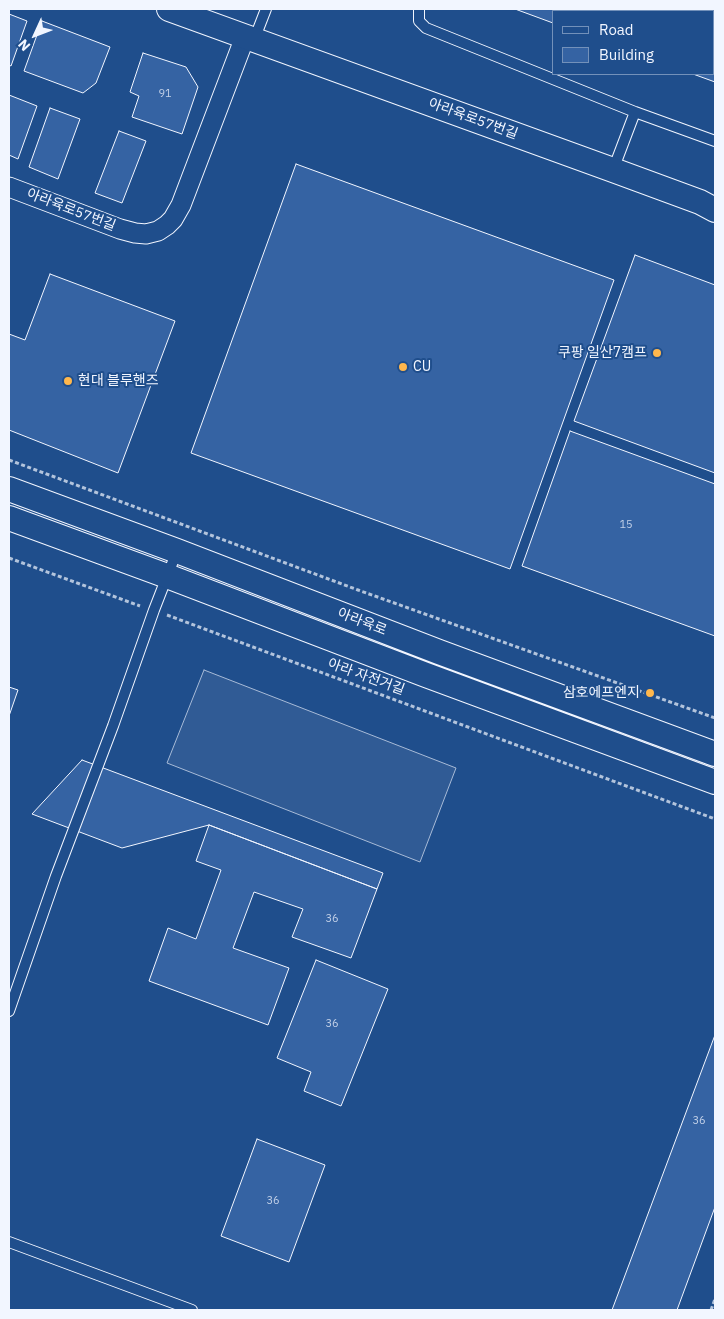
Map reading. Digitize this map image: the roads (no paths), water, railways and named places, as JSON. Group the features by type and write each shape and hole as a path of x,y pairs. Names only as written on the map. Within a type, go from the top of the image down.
{"street":[{"name":"아라육로57번길","path":"169,9 710,206"},
{"name":"아라육로57번길","path":"9,187 120,229 146,234 158,231 174,218 181,205 250,38"},
{"name":"아라육로","path":"9,489 715,754"},
{"name":"아라육로","path":"9,518 715,782"}],"lane":[{"path":"250,38 266,9"},
{"path":"419,9 419,21 426,28 635,112 715,141"},
{"path":"613,170 635,112"},
{"path":"9,1011 56,876 114,726 154,610 177,552"},
{"path":"9,1242 192,1310"}],"place":[{"name":"쿠팡 일산7캠프","path":"657,353"},
{"name":"CU","path":"403,367"},
{"name":"현대 블루핸즈","path":"68,381"},
{"name":"삼호에프엔지","path":"650,693"}]}
